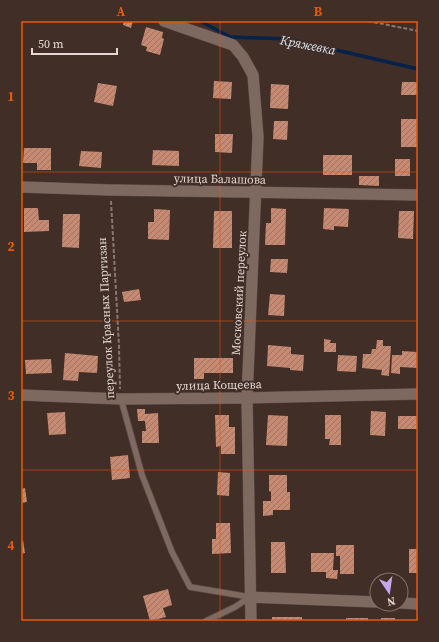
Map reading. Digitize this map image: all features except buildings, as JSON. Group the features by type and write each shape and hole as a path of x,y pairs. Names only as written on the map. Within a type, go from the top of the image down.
{"street":[{"name":"Московский переулок","path":"164,21 233,45 243,57 254,75 258,137 247,398 251,621"},
{"name":"улица Балашова","path":"21,187 256,193 418,195"},
{"name":"улица Кощеева","path":"21,395 120,399 418,394"},
{"path":"250,597 369,602"}],"lane":[{"name":"переулок Красных Партизан","path":"120,399 142,475 172,552 190,587 250,597"},
{"path":"206,621 235,607 250,597"}],"path":[{"path":"368,21 418,31"},
{"name":"переулок Красных Партизан","path":"110,190 119,346 120,399"}],"waterway":[{"name":"Кряжевка","path":"200,21 230,37 289,39 418,69"}]}
